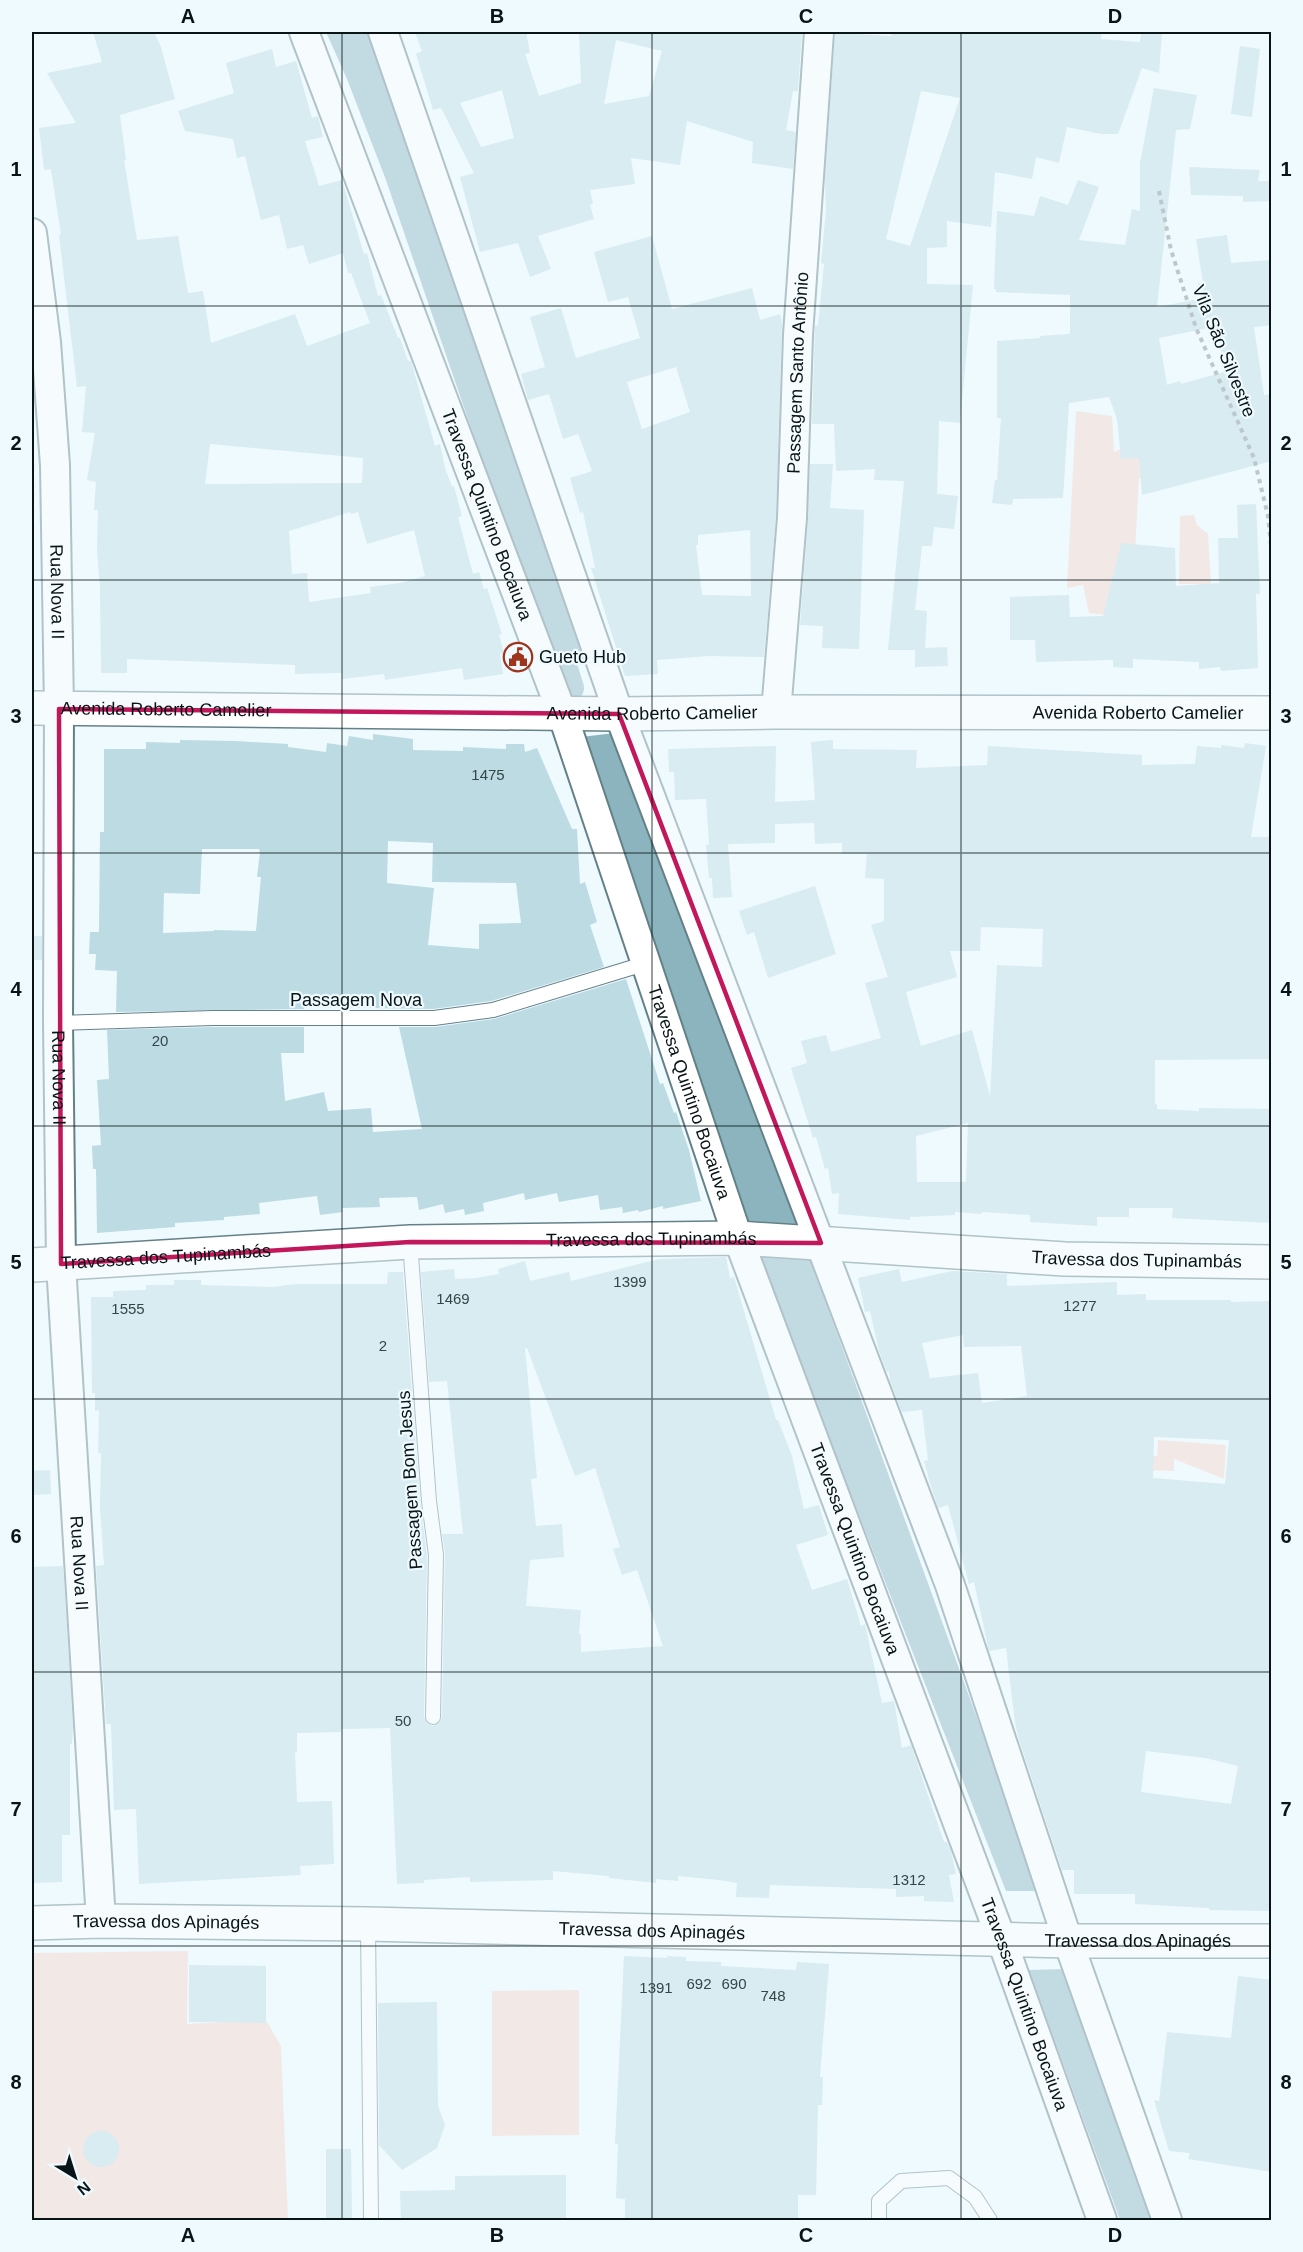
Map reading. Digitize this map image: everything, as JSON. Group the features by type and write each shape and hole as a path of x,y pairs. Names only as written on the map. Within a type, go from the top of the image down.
{"street":[{"name":"Travessa Quintino Bocaiuva","path":"304,32 562,713 738,1238 1001,1938 1102,2220"},
{"path":"383,32 619,714 950,1585 1068,1941 1167,2220"},
{"name":"Passagem Santo Antônio","path":"776,712 792,518 798,335 819,32"},
{"name":"Rua Nova II","path":"32,233 39,343 55,465 46,709 58,1023 46,1265 101,1921"},
{"name":"Avenida Roberto Camelier","path":"46,709 619,714 1272,713"},
{"name":"Travessa dos Tupinambás","path":"46,1265 410,1242 738,1238 1065,1259 1272,1262"},
{"name":"Travessa dos Apinagés","path":"32,1923 101,1921 368,1924 1068,1941 1272,1941"}],"lane":[{"name":"Passagem Nova","path":"58,1023 213,1018 434,1018 493,1010 647,963"},
{"name":"Passagem Bom Jesus","path":"410,1242 429,1501 436,1555 433,1717"},
{"path":"368,1924 371,2220"},
{"path":"879,2220 879,2201 901,2181 949,2178 975,2197 990,2220"}],"path":[{"name":"Vila São Silvestre","path":"1159,190 1171,250 1196,328 1254,458 1268,516 1272,556"}],"highlighted area":[{"path":"59,709 619,714 821,1243 410,1242 61,1264"}],"shaded area":[{"path":"1076,411 1112,416 1114,452 1139,440 1159,480 1139,478 1133,588 1109,590 1113,616 1089,613 1083,585 1067,588"},
{"path":"1194,515 1197,525 1208,534 1211,584 1179,584 1180,516"},
{"path":"1158,1440 1226,1445 1224,1479 1174,1459 1174,1471 1136,1470 1137,1455 1157,1456"},
{"path":"188,1951 187,2024 266,2020 281,2046 288,2220 32,2220 32,1953"},
{"path":"579,1990 579,2135 492,2136 492,1991"}],"water":[{"path":"326,32 369,32 507,417 585,663 553,667 386,180 347,79"},
{"path":"615,733 810,1259 1040,1891 1006,1891 757,1254 581,737"},
{"path":"1068,1969 1157,2220 1120,2220 1029,1970"}],"building":[{"path":"93,32 154,32 161,47 175,99 120,115 126,160 124,160 137,240 178,236 188,293 203,291 211,343 295,314 307,346 370,323 351,273 348,273 343,253 309,264 303,245 287,249 279,215 261,220 245,156 237,158 233,139 185,131 178,111 234,93 226,63 272,49 276,67 296,61 312,118 318,116 323,137 305,141 319,186 342,180 364,254 367,253 378,296 381,295 408,361 411,361 435,446 440,444 445,468 452,487 454,486 462,516 458,517 473,574 479,572 484,589 487,588 502,634 499,635 504,653 500,654 503,674 464,680 462,668 385,680 384,674 342,679 342,673 295,674 295,665 127,659 127,673 101,673 98,510 94,510 96,482 87,480 95,433 82,432 86,386 77,387 59,235 61,235 51,169 44,170 39,128 76,123 47,73 102,62","holes":["210,444 363,458 362,483 205,484","350,512 351,514 358,512 367,544 414,530 425,576 400,583 370,587 371,593 309,602 307,573 292,574 289,531"]},
{"path":"415,32 526,32 530,53 525,54 539,96 581,83 579,32 802,32 798,91 793,91 786,130 796,132 793,169 752,163 753,142 687,121 680,165 631,158 635,184 590,190 593,204 590,205 594,219 538,236 551,269 530,277 518,243 480,252 460,177 474,173 441,108 433,110 416,54 422,51","holes":["616,40 662,51 649,96 604,104","502,90 514,138 481,147 460,103"]},
{"path":"835,32 891,36 892,32 1102,32 1101,39 1140,42 1141,32 1162,32 1159,73 1142,68 1118,134 1101,134 1067,127 1059,163 1036,157 1032,179 995,172 991,227 947,221 947,247 927,248 927,284 973,285 960,423 939,421 937,494 958,496 954,529 934,527 932,546 922,546 915,610 927,611 925,648 947,647 948,666 915,667 915,650 888,650 904,481 874,480 875,469 836,471 834,424 812,424 815,326 818,325 824,264 821,263 826,210 825,178","holes":["921,91 960,98 910,246 886,239"]},
{"path":"1240,46 1260,49 1252,117 1231,114"},
{"path":"1154,88 1197,95 1190,129 1176,130 1157,307 1199,299 1198,283 1203,283 1196,239 1227,235 1231,263 1272,260 1272,325 1254,327 1264,395 1272,394 1272,461 1142,495 1139,458 1121,459 1117,419 1109,397 1069,403 1063,498 1013,499 1012,505 992,503 995,480 997,480 1001,418 997,418 997,341 1070,334 1070,295 996,292 994,289 997,211 1034,216 1040,196 1068,205 1078,180 1099,187 1079,240 1125,245 1132,209 1140,211 1140,163","holes":["1218,326 1224,372 1181,384 1180,381 1167,385 1159,338"]},
{"path":"1189,167 1260,170 1258,181 1272,181 1272,201 1243,202 1243,196 1191,195"},
{"path":"652,236 672,309 752,288 760,320 780,314 782,323 776,517 764,657 709,656 657,660 658,674 625,676 591,568 595,568 583,512 580,513 570,478 592,471 578,434 563,439 549,394 528,400 521,374 545,367 530,317 561,308 576,358 640,338 628,297 608,302 594,252","holes":["676,367 690,412 642,429 627,382","750,530 751,596 702,595 696,545 698,545 698,535"]},
{"path":"810,464 833,464 830,508 864,510 859,649 822,648 823,626 800,625"},
{"path":"1256,504 1260,594 1256,594 1258,668 1221,671 1220,667 1199,669 1199,662 1133,659 1133,668 1113,667 1113,660 1036,662 1035,640 1010,640 1010,597 1069,595 1070,617 1103,616 1121,543 1175,548 1176,586 1219,583 1218,538 1238,538 1237,505"},
{"path":"373,734 413,739 413,750 463,751 463,747 506,749 506,744 524,744 525,752 537,748 572,829 577,829 580,884 585,882 597,922 590,925 604,967 491,1001 433,1009 305,1007 304,1009 116,1012 117,971 95,970 96,954 89,954 90,932 99,932 100,832 104,832 104,749 146,749 146,742 180,743 180,740 288,744 288,747 326,752 327,743 347,746 349,736 373,740","holes":["388,841 433,843 432,882 516,883 521,923 479,924 479,949 428,945 434,888 387,883","202,849 259,849 257,877 261,877 256,931 214,930 163,933 164,893 200,894"]},
{"path":"833,740 833,749 917,750 916,768 987,765 988,746 1142,755 1142,765 1195,764 1197,746 1221,748 1221,745 1244,748 1245,743 1266,746 1251,837 1272,837 1272,1059 1155,1060 1155,1104 1157,1104 1157,1109 1199,1111 1199,1108 1272,1109 1272,1223 1172,1218 1173,1208 1129,1208 1129,1217 1097,1217 1097,1226 1030,1222 1030,1215 982,1212 982,1214 955,1212 955,1215 910,1217 910,1220 838,1214 839,1193 832,1194 828,1168 825,1169 816,1137 813,1138 791,1068 807,1063 801,1041 826,1035 831,1052 881,1038 865,983 888,977 871,925 884,921 884,879 865,878 867,854 842,854 842,843 815,844 814,823 775,824 775,843 728,844 732,897 713,898 706,845 709,845 706,799 675,800 674,772 669,772 668,749 776,746 775,802 815,800 811,742","holes":["981,927 1043,929 1042,967 997,965 990,1096 972,1030 921,1046 906,992 957,977 950,951 980,951","968,1123 966,1182 917,1182 916,1136"]},
{"path":"815,886 836,954 768,978 754,932 747,935 739,911"},
{"path":"32,936 42,936 42,960 32,960"},
{"path":"626,979 660,1084 663,1083 674,1113 676,1112 689,1150 701,1201 663,1209 663,1206 623,1213 622,1207 600,1210 598,1195 559,1202 557,1193 525,1200 524,1193 483,1203 484,1211 465,1215 464,1209 445,1213 443,1204 419,1210 417,1197 379,1198 380,1207 342,1208 343,1212 320,1215 317,1196 259,1203 260,1214 224,1217 224,1220 175,1223 175,1227 97,1233 96,1169 93,1169 92,1146 101,1145 97,1080 109,1079 107,1030 304,1027 304,1053 281,1053 285,1101 324,1092 328,1111 371,1108 373,1132 422,1129 399,1027 435,1027 494,1019"},
{"path":"726,1257 730,1278 734,1277 776,1420 778,1420 792,1456 804,1509 819,1505 828,1535 796,1545 812,1590 847,1579 861,1626 865,1624 882,1703 894,1701 902,1748 911,1745 944,1842 947,1842 951,1851 956,1874 949,1875 954,1902 924,1901 924,1896 896,1897 896,1889 770,1885 769,1898 736,1897 737,1883 719,1880 678,1876 678,1881 656,1879 656,1883 553,1871 553,1880 470,1882 470,1877 397,1884 390,1728 297,1733 297,1752 295,1752 297,1802 332,1801 334,1864 300,1866 301,1875 139,1884 136,1809 114,1810 111,1724 106,1724 96,1566 104,1565 100,1508 101,1453 98,1453 99,1410 95,1411 95,1393 92,1393 91,1297 113,1297 113,1291 146,1290 146,1285 174,1285 174,1280 201,1280 201,1285 272,1287 296,1284 387,1284 388,1272 403,1272 420,1502 427,1556 424,1717 428,1724 433,1726 440,1722 442,1717 445,1555 442,1534 463,1534 447,1381 429,1382 421,1272 454,1269 455,1279 476,1278 499,1274 498,1269 525,1261 530,1281 569,1272 571,1281 659,1259","holes":["525,1348 527,1348 575,1476 595,1468 620,1547 613,1549 622,1575 637,1570 663,1646 581,1652 581,1634 579,1634 581,1610 526,1606 530,1560 564,1557 562,1524 536,1526 531,1479 537,1478"]},
{"path":"899,1269 902,1282 952,1271 1007,1274 1007,1286 1117,1282 1117,1295 1146,1294 1146,1300 1272,1301 1272,1911 1209,1910 1209,1908 1135,1904 1135,1894 1074,1894 1074,1870 1062,1870 1019,1740 1006,1648 989,1651 974,1582 969,1584 948,1505 938,1508 930,1483 924,1461 928,1460 922,1410 902,1412 890,1381 889,1371 887,1372 879,1351 870,1311 865,1312 858,1278","holes":["963,1335 964,1347 1021,1346 1027,1396 982,1403 978,1373 930,1378 922,1343","1154,1437 1229,1440 1225,1484 1153,1478","1146,1751 1205,1758 1238,1766 1231,1804 1141,1792"]},
{"path":"50,1470 51,1494 32,1495 32,1471"},
{"path":"63,1566 73,1727 72,1744 70,1744 70,1835 62,1835 62,1882 32,1883 32,1567"},
{"path":"624,1956 686,1957 686,1961 721,1962 721,1966 796,1970 797,1962 829,1964 820,2077 823,2077 822,2105 818,2105 816,2195 798,2195 798,2220 625,2220 625,2199 616,2198 618,2144 615,2144"},
{"path":"189,1965 266,1966 266,2023 189,2022"},
{"path":"1238,1976 1272,1980 1272,2172 1188,2159 1190,2153 1169,2151 1154,2100 1159,2101 1167,2032 1231,2038"},
{"path":"437,2002 438,2106 445,2125 437,2148 402,2170 379,2145 378,2003"},
{"path":"101,2131 114,2136 119,2149 114,2162 101,2167 88,2162 83,2149 88,2136"},
{"path":"326,2149 351,2149 352,2220 326,2220"},
{"path":"566,2175 566,2220 401,2220 400,2191 455,2190 455,2176"}],"waterway":[{"path":"554,634 571,688"}],"place":[{"name":"Gueto Hub","path":"518,657"}]}
